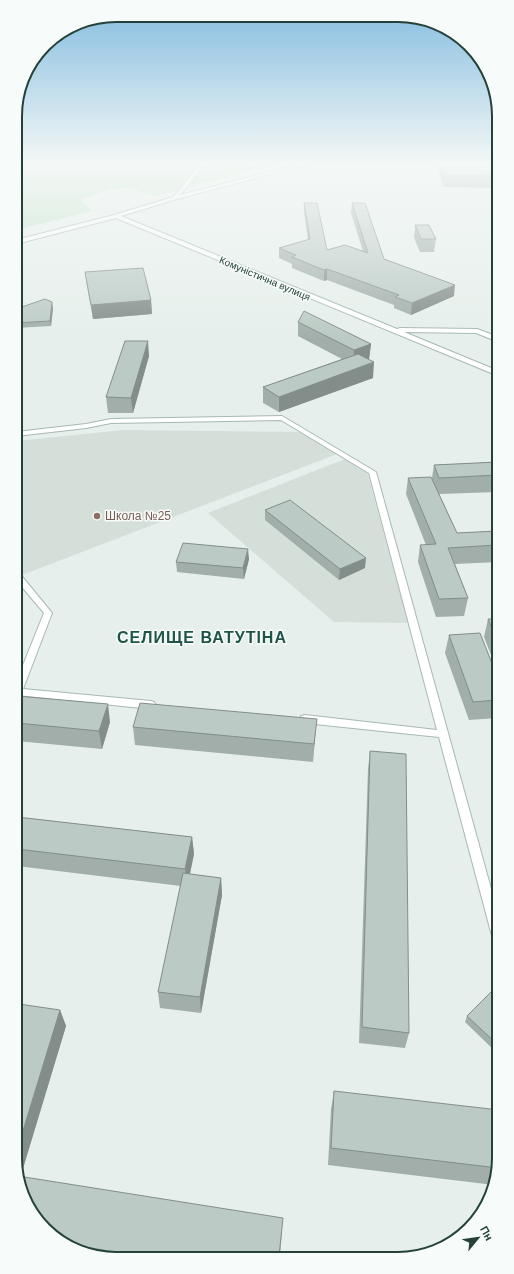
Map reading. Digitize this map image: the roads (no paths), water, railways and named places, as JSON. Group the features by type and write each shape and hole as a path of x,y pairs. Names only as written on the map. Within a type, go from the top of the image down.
{"street":[{"path":"22,240 95,221"},
{"name":"Комуністична вулиця","path":"129,221 492,371"},
{"name":"Комуністична вулиця","path":"392,330 477,331 492,337"}],"lane":[{"path":"22,433 86,426 111,421 282,418 372,472 492,914"},
{"path":"22,582 48,613 22,679"},
{"path":"22,692 164,706"},
{"path":"299,719 443,734"}],"place":[{"name":"Школа №25","path":"97,516"}],"district":[{"name":"СЕЛИЩЕ ВАТУТІНА","path":"202,637"}]}
